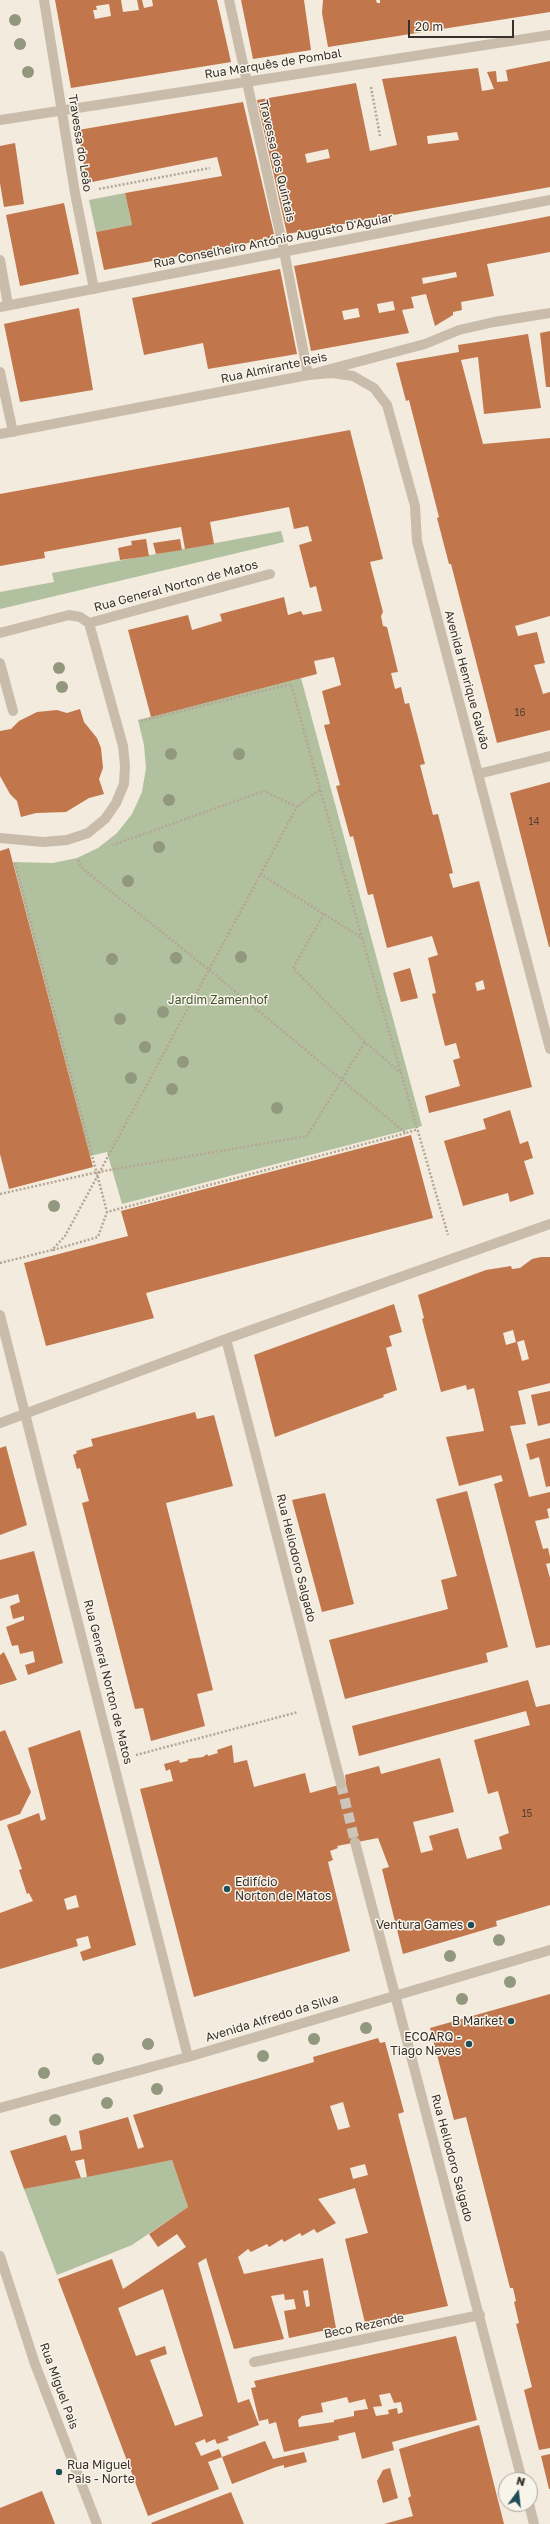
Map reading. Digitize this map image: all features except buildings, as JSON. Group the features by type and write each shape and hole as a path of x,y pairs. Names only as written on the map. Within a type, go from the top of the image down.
{"street":[{"name":"Travessa do Leão","path":"44,0 75,193 94,289"},
{"name":"Travessa dos Quintais","path":"229,0 245,81 284,251 308,375"},
{"name":"Rua Marquês de Pombal","path":"0,120 550,35"},
{"name":"Rua Conselheiro António Augusto D'Aguiar","path":"4,306 550,200"},
{"path":"0,260 4,306"},
{"name":"Rua Almirante Reis","path":"0,434 308,375 425,344 459,330 494,322 550,313"},
{"path":"0,372 13,432"},
{"name":"Avenida Henrique Galvão","path":"308,375 332,373 353,376 374,388 387,405 415,506 417,542 550,1049"},
{"name":"Rua General Norton de Matos","path":"89,623 270,574"},
{"name":"Rua General Norton de Matos","path":"0,632 69,616 80,617 89,623 119,726 125,766 124,784 116,804 105,819 88,833 67,840 43,842 0,838"},
{"path":"0,663 13,711"},
{"path":"478,774 550,756"},
{"path":"0,1423 226,1339 550,1224"},
{"name":"Rua General Norton de Matos","path":"0,1315 115,1761 188,2057"},
{"name":"Rua Heliodoro Salgado","path":"226,1339 341,1784"},
{"name":"Rua Heliodoro Salgado","path":"355,1842 520,2472"},
{"name":"Avenida Alfredo da Silva","path":"0,2108 188,2057 550,1950"},
{"name":"Rua Miguel Pais","path":"0,2256 36,2364 97,2524"},
{"name":"Beco Rezende","path":"254,2362 480,2315"},
{"path":"531,2512 534,2524"}],"path":[{"path":"366,63 380,136"},
{"path":"75,193 210,168"},
{"path":"119,726 291,684 362,938 455,1258"},
{"path":"52,1250 75,1219 98,1172 297,808 320,789"},
{"path":"107,847 264,791 297,808"},
{"path":"84,855 77,858 82,868 208,969 406,1133"},
{"path":"0,1263 98,1237 107,1212 98,1172 13,856"},
{"path":"260,874 362,938"},
{"path":"324,914 293,968 365,1042 402,1074"},
{"path":"0,1194 98,1172 307,1136 365,1042"},
{"path":"107,1212 418,1129"},
{"path":"115,1761 320,1706"}],"green space":[{"path":"125,193 132,225 96,232 89,200"},
{"path":"281,531 284,542 0,609 0,592 54,582 52,573"},
{"name":"Jardim Zamenhof","path":"301,678 422,1126 122,1204 107,1152 90,1156 13,862 53,863 77,858 98,848 117,833 132,814 142,792 146,768 144,745 138,720"},
{"path":"172,2160 188,2207 132,2245 57,2275 24,2189"}],"tunnel":[{"path":"341,1784 355,1842"}],"place":[{"name":"Edifício Norton de Matos","path":"227,1889"},
{"name":"Ventura Games","path":"471,1925"},
{"name":"B Market","path":"511,2021"},
{"name":"ECOARQ - Tiago Neves","path":"469,2044"},
{"name":"Rua Miguel Pais - Norte","path":"59,2472"}]}
